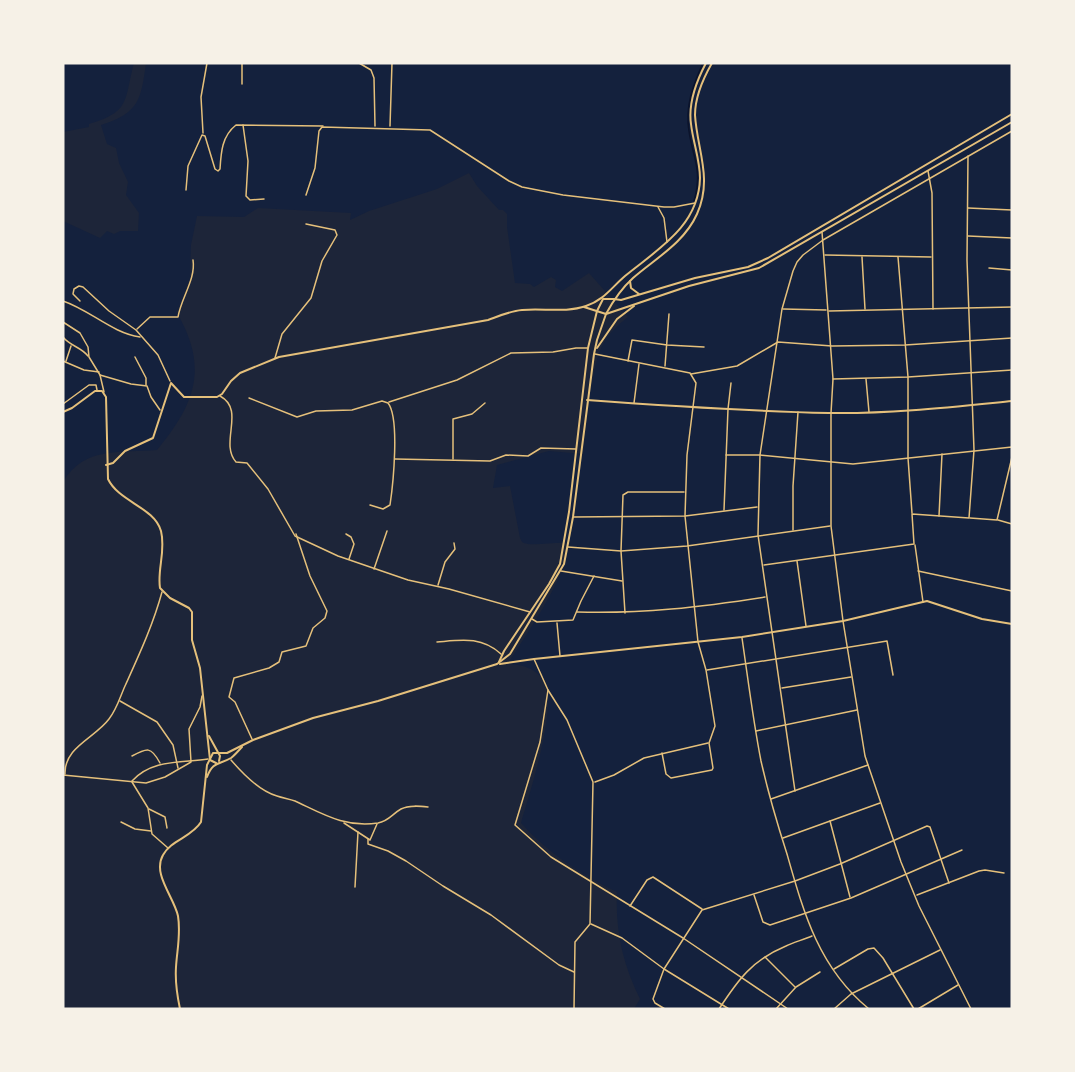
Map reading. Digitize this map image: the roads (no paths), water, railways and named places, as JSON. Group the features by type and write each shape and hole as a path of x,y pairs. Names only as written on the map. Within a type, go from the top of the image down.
{"street":[{"path":"207,63 201,97 204,135 214,169 218,171 227,135 236,125 390,127 430,130 515,185 563,195 674,207 696,202"},
{"path":"242,63 242,84"},
{"path":"359,63 371,70 374,78 375,127"},
{"path":"390,127 392,63"},
{"path":"498,664 560,564 569,512 588,348 597,311 603,299 617,283 667,243 684,226 696,202 700,170 690,113 694,91 706,63"},
{"path":"498,664 510,654 564,564 573,517 594,354 606,314 614,300 632,279 681,239 697,215 704,193 705,169 695,114 699,93 712,63"},
{"path":"220,396 240,373 292,354 488,320 505,313 522,310 556,310 584,307 603,299 621,300 695,278 748,267 768,258 1012,114"},
{"path":"584,307 606,314 689,286 759,268 1012,122"},
{"path":"243,124 248,161 246,196 250,200 264,198"},
{"path":"306,195 315,168 320,130 324,126"},
{"path":"795,790 766,597 758,506 760,455 782,309 797,262 823,240 1012,130"},
{"path":"186,190 188,166 200,136 204,135"},
{"path":"968,155 967,236 974,405 974,450 969,518"},
{"path":"928,170 932,193 933,309"},
{"path":"654,205 662,212 667,243"},
{"path":"967,208 1012,210"},
{"path":"275,359 280,337 311,298 322,261 337,235 335,230 306,224"},
{"path":"822,232 832,346 831,526 843,621 865,756 915,896 971,1009"},
{"path":"967,236 1012,238"},
{"path":"824,255 932,257"},
{"path":"862,256 865,310"},
{"path":"898,257 908,377 908,458 914,544 922,602"},
{"path":"136,330 150,317 178,317 194,270 193,260"},
{"path":"989,268 1012,270"},
{"path":"632,279 631,288 635,293 642,294"},
{"path":"80,301 73,294 74,289 79,286 83,287 108,311 136,330 158,355 171,383 184,397 220,396 228,402 233,412 230,441 233,459 236,462 247,463 280,509 291,531 297,536 374,570 531,612"},
{"path":"63,301 116,329 141,337"},
{"path":"594,354 617,319 639,302"},
{"path":"782,309 828,311 1012,307"},
{"path":"665,368 669,314"},
{"path":"63,322 80,333 88,347 89,357"},
{"path":"63,337 72,345 78,346 89,357 100,374 107,401 106,465 108,479 114,489 156,520 161,532 163,548 159,584 162,592 154,620 108,721 69,756 64,775 148,783 191,762"},
{"path":"594,354 691,374 737,366 778,342 832,346 905,345 1012,338"},
{"path":"628,361 632,340 704,347"},
{"path":"72,345 65,362 131,384 147,386"},
{"path":"249,398 297,417 316,411 352,410 382,401 388,403 457,380 511,353 588,348"},
{"path":"135,357 146,378 151,397 160,410"},
{"path":"634,403 639,363"},
{"path":"833,379 1012,370"},
{"path":"662,753 667,776 682,777 712,770 709,743 715,726 706,670 698,642 685,516 687,455 696,383 691,374"},
{"path":"866,378 869,411"},
{"path":"106,465 112,463 125,451 153,438 160,410 171,383"},
{"path":"724,511 731,383"},
{"path":"63,404 89,385 96,385 97,390 104,393"},
{"path":"63,412 97,390"},
{"path":"587,400 728,410 831,413 1012,401"},
{"path":"370,505 383,510 390,505 394,459 393,413 388,403"},
{"path":"453,460 453,420 472,414 485,403"},
{"path":"793,531 798,411"},
{"path":"726,455 760,455 853,464 1012,447"},
{"path":"394,459 490,461 506,455 528,456 541,448 576,449"},
{"path":"939,516 942,454"},
{"path":"997,520 1012,457"},
{"path":"626,614 621,551 621,499 626,492 686,492"},
{"path":"573,517 685,516 758,506"},
{"path":"912,514 997,520 1012,524"},
{"path":"568,547 621,551 687,546 831,526"},
{"path":"374,570 387,531"},
{"path":"346,534 351,537 354,544 349,560"},
{"path":"253,740 235,702 229,698 234,678 269,668 279,662 282,652 286,649 306,645 313,628 325,618 327,611 310,576 297,536"},
{"path":"438,587 446,560 455,549 454,543"},
{"path":"763,565 914,544"},
{"path":"796,560 806,626"},
{"path":"561,571 623,581"},
{"path":"918,571 1012,591"},
{"path":"532,619 537,622 572,621 594,576"},
{"path":"162,592 192,612 192,640 203,684 210,759"},
{"path":"577,612 626,614 695,608 766,597"},
{"path":"180,1009 176,968 179,940 178,916 160,870 160,862 168,848 195,830 201,822 207,765 213,753 227,753 253,740 313,718 498,664 534,658 742,637 843,621 922,602 939,603 982,619 1012,624"},
{"path":"557,622 560,656"},
{"path":"742,637 756,730 770,799 805,914 832,970 851,994 869,1009"},
{"path":"437,642 478,641 489,645 502,655"},
{"path":"706,670 887,641 893,675"},
{"path":"534,658 548,690 567,720 593,782 591,924 575,942 574,1009"},
{"path":"781,688 852,677"},
{"path":"191,762 189,729 201,703 203,684"},
{"path":"548,690 540,742 515,825 551,857 683,938 788,1009"},
{"path":"119,700 157,722 173,745 178,769"},
{"path":"756,730 858,710"},
{"path":"207,778 210,770 220,759 209,735"},
{"path":"593,782 614,776 644,758 709,743"},
{"path":"131,782 144,770 160,764 210,759 217,763 230,759 244,745"},
{"path":"132,756 145,749 149,750 155,754 160,764"},
{"path":"230,759 245,776 275,796 293,800 325,817 343,822 377,823 390,819 399,810 408,806 428,807"},
{"path":"770,799 868,765"},
{"path":"131,782 148,808 151,831 168,848"},
{"path":"782,838 881,802"},
{"path":"148,808 164,816 166,828"},
{"path":"830,821 850,898"},
{"path":"122,822 135,829 151,831"},
{"path":"343,822 368,839 368,844 406,861 490,915 559,965 575,972"},
{"path":"368,839 370,840 377,823"},
{"path":"665,1009 653,999 664,969 702,910 795,881 929,826 949,883"},
{"path":"355,886 358,832"},
{"path":"754,894 763,922 770,925 850,898 962,850"},
{"path":"915,896 985,870 1004,873"},
{"path":"630,906 647,880 653,877 702,910"},
{"path":"591,924 622,938 664,969 729,1009"},
{"path":"719,1009 751,966 785,946 814,935"},
{"path":"832,970 868,949 874,948 883,958 914,1009"},
{"path":"834,1009 851,994 941,950"},
{"path":"765,957 796,987"},
{"path":"776,1009 796,987 820,972"},
{"path":"918,1009 958,985"}],"waterway":[{"path":"694,201 698,181 688,113 693,88 703,63"}]}
